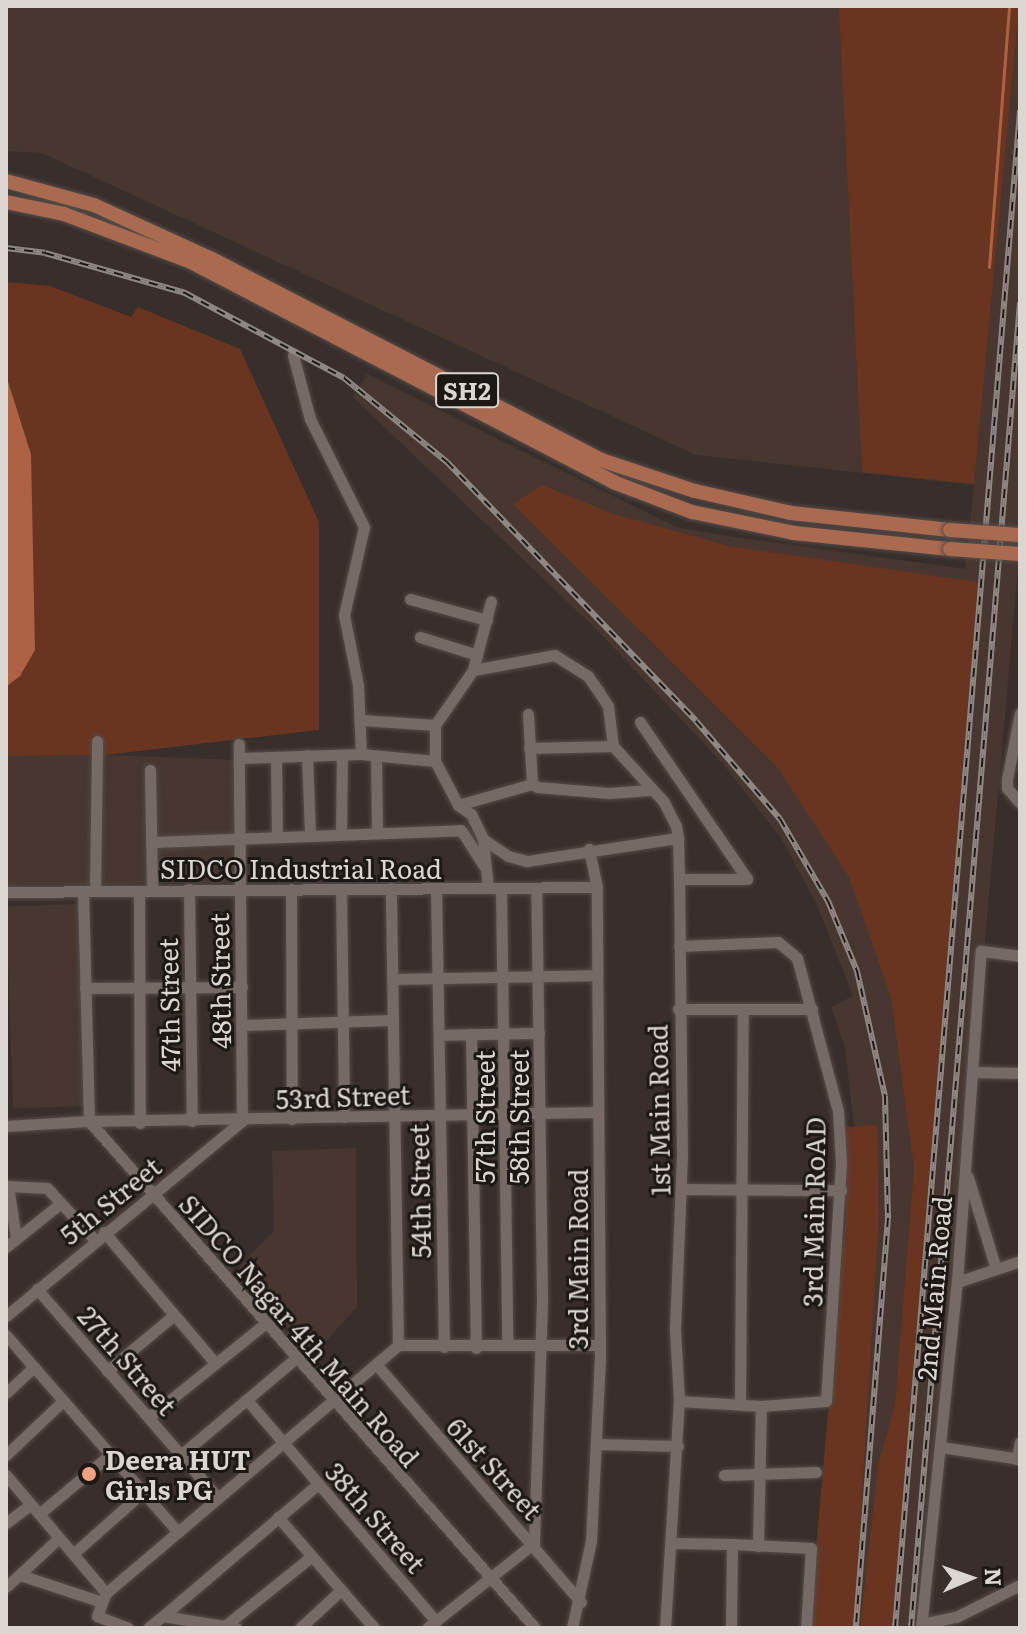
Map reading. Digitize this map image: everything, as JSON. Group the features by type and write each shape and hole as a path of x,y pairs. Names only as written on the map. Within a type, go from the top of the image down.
{"main road":[{"name":"SH2","path":"6,181 94,205 210,258 601,460 695,491 791,513 1020,535"},
{"name":"SH2","path":"6,202 64,214 191,262 613,482 692,512 794,533 1020,554"}],"street":[{"path":"293,355 310,419 364,527 344,615 361,720 361,754"},
{"path":"410,599 487,620"},
{"path":"488,888 483,839 471,814 458,805 435,761 435,725 473,670 491,601"},
{"path":"420,637 477,655"},
{"path":"473,670 555,655 588,676 608,706 613,746 529,748"},
{"path":"1020,713 1007,779 1007,788 1020,803"},
{"path":"528,714 532,784"},
{"path":"361,720 435,725"},
{"path":"640,722 747,879 679,879"},
{"path":"6,1126 89,1121 85,988 97,741"},
{"name":"48th Street","path":"239,744 242,1121"},
{"name":"1st Main Road","path":"613,746 671,813 678,838 681,1189 675,1329 679,1401 665,1628"},
{"path":"240,758 361,754 376,758 435,761"},
{"path":"307,755 310,834"},
{"path":"341,834 342,755"},
{"path":"276,757 277,835"},
{"path":"376,758 377,833"},
{"path":"150,770 152,890"},
{"path":"458,805 532,784 609,793 650,790"},
{"path":"153,842 238,836 461,830 484,866"},
{"path":"483,839 527,861 589,849 678,838"},
{"name":"3rd Main Road","path":"572,1628 581,1602 597,1444 600,1345 597,887 589,849"},
{"name":"SIDCO Industrial Road","path":"6,892 597,887"},
{"path":"391,888 398,1345"},
{"name":"47th Street","path":"189,889 192,1121"},
{"path":"291,889 292,1119"},
{"path":"341,889 344,1117"},
{"name":"54th Street","path":"436,889 444,1347"},
{"name":"57th Street","path":"501,889 506,1036 507,1345"},
{"name":"58th Street","path":"534,1543 540,1346 536,889"},
{"path":"139,891 140,1123"},
{"name":"3rd Main RoAD","path":"679,946 778,942 787,946 804,973 838,1111 841,1190 826,1401 761,1406 679,1401"},
{"name":"2nd Main Road","path":"921,1626 957,1282 981,951 1020,956"},
{"path":"393,979 596,975"},
{"path":"85,988 242,987"},
{"path":"678,1009 812,1009"},
{"path":"740,1403 743,1009"},
{"path":"243,1025 393,1020"},
{"path":"440,1035 539,1033"},
{"path":"471,1034 476,1348"},
{"path":"972,1072 1020,1073"},
{"name":"53rd Street","path":"89,1121 140,1123 598,1112"},
{"name":"SIDCO Nagar 4th Main Road","path":"89,1121 330,1400 535,1628"},
{"name":"5th Street","path":"6,1316 99,1236 242,1121"},
{"path":"965,1169 996,1269"},
{"path":"16,1238 7,1186 47,1188 99,1236 215,1363"},
{"path":"681,1189 841,1190"},
{"path":"6,1247 61,1203"},
{"path":"957,1282 1020,1261"},
{"name":"27th Street","path":"37,1289 217,1497"},
{"path":"107,1371 174,1315"},
{"path":"149,1417 266,1323"},
{"path":"6,1335 178,1532"},
{"path":"128,1628 97,1616 102,1597 398,1345 476,1348 600,1345"},
{"path":"182,1454 296,1358"},
{"name":"61st Street","path":"376,1364 499,1512 534,1543 581,1602"},
{"path":"6,1393 34,1367"},
{"name":"38th Street","path":"247,1400 438,1624"},
{"path":"6,1455 63,1401"},
{"path":"758,1546 761,1406"},
{"path":"941,1447 1018,1459 1020,1442"},
{"path":"597,1444 678,1446"},
{"path":"39,1514 111,1454"},
{"path":"724,1475 816,1472"},
{"path":"6,1475 73,1554 102,1597"},
{"path":"148,1628 318,1484"},
{"path":"73,1554 144,1491"},
{"path":"6,1523 31,1504"},
{"path":"278,1517 374,1628"},
{"path":"6,1587 59,1538"},
{"path":"438,1624 488,1575 534,1543"},
{"path":"672,1543 811,1548 806,1628"},
{"path":"731,1628 732,1544"},
{"path":"163,1616 231,1627 311,1557"},
{"path":"20,1575 102,1597"},
{"path":"921,1626 956,1617 1020,1585"},
{"path":"300,1628 341,1590"}],"shaded area":[{"path":"6,6 1020,6 1020,546 924,1628 814,1628 830,1409 840,1386 859,1170 845,1047 831,1007 853,996 816,903 781,838 723,764 599,632 353,397 367,374 676,527 728,536 965,569 974,485 696,455 42,153 6,151"},
{"path":"843,6 1019,6 974,484 862,472 839,10"},
{"path":"6,282 50,286 131,317 138,307 240,349 319,522 319,730 105,755 6,756 6,687 20,676 31,454 6,375"},
{"path":"6,375 31,454 35,650 20,676 6,687"},
{"path":"542,485 611,513 728,546 978,582 892,1628 860,1628 878,1466 895,1404 914,1168 891,997 849,877 778,768 513,504"},
{"path":"105,755 239,760 242,882 6,885 6,756"},
{"path":"79,904 86,1106 13,1108 6,907"},
{"path":"877,1125 879,1215 854,1628 809,1628 846,1210 843,1127"},
{"path":"356,1148 357,1307 311,1357 239,1267 274,1230 272,1151"}],"waterway":[{"path":"989,267 1009,6"}],"railway":[{"path":"895,1628 1020,110"},
{"path":"6,248 45,253 185,293 344,378 447,462 696,721 780,819 828,901 857,971 885,1096 888,1218 856,1628"},
{"path":"911,1628 1020,302"}],"place":[{"name":"Deera HUT Girls PG","path":"89,1474"}]}
